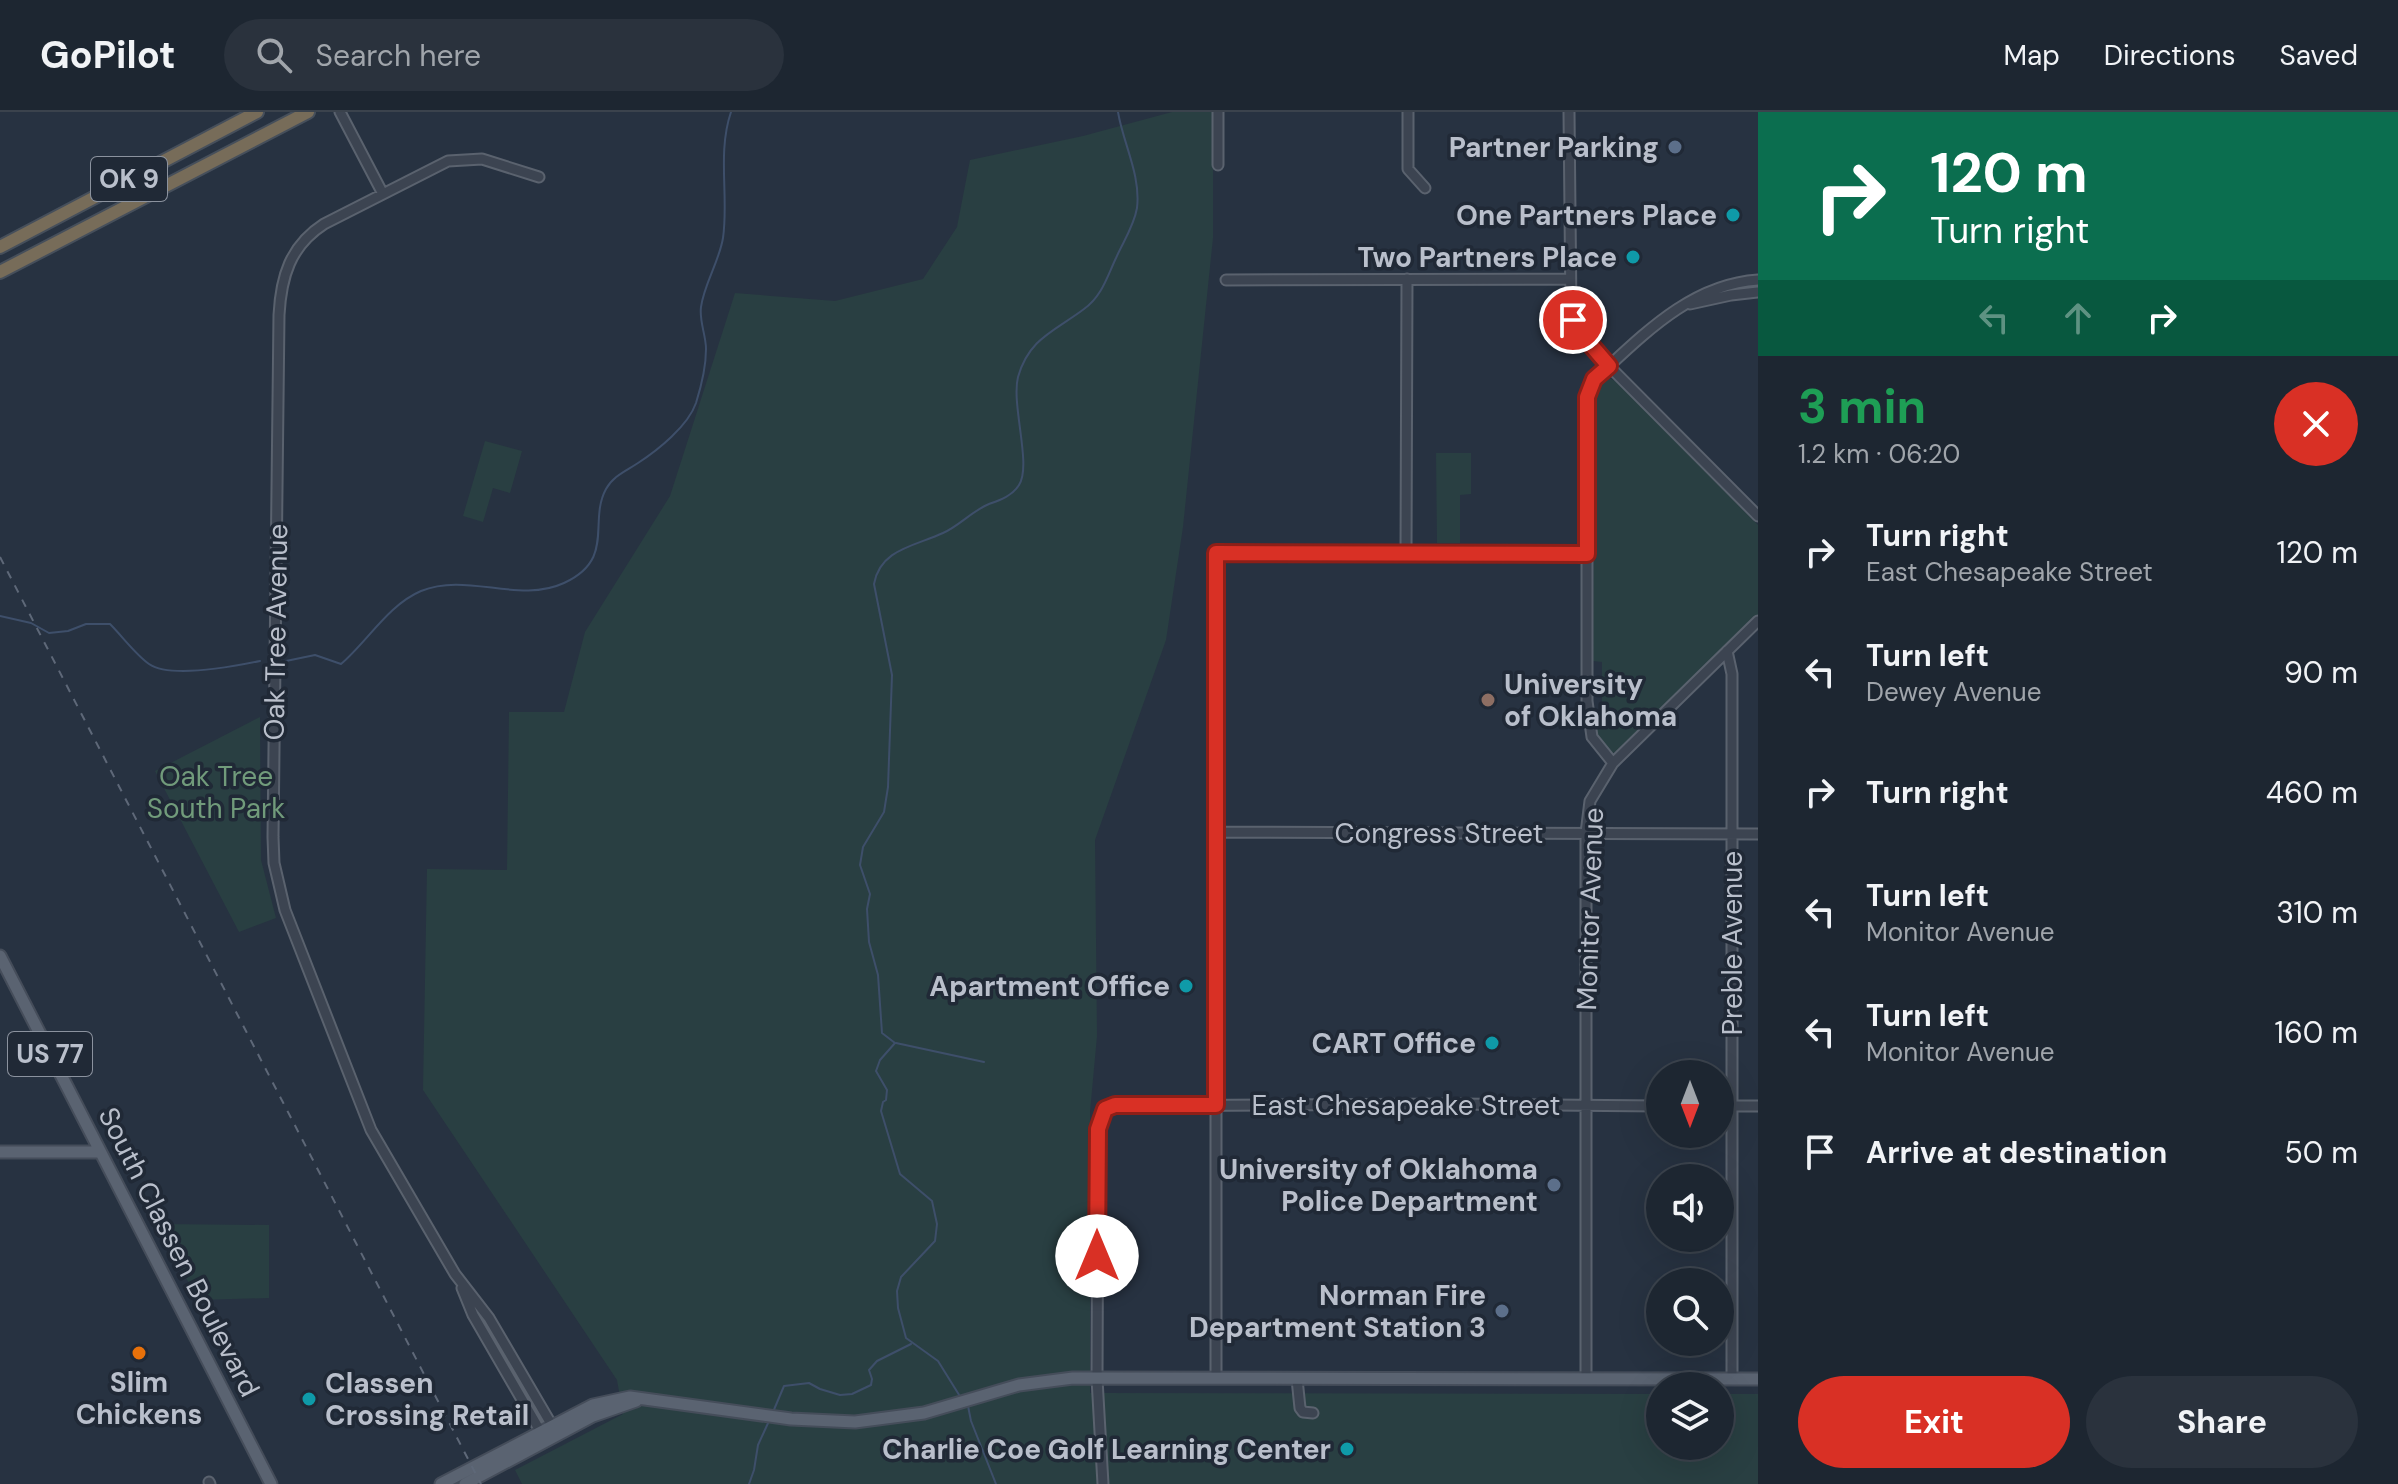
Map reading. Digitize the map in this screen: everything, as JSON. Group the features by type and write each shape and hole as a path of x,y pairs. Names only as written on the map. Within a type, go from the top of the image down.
{"highway":[{"name":"OK 9","path":"0,247 257,112"},
{"name":"OK 9","path":"0,272 308,112"}],"main road":[{"name":"South Classen Boulevard","path":"0,956 271,1484"},
{"path":"0,1152 100,1152"},
{"path":"441,1484 555,1431 603,1401 630,1397 777,1417 855,1422 938,1409 1040,1381 1216,1378 1646,1379"},
{"path":"1734,1379 1758,1379"},
{"path":"465,1484 543,1437"}],"street":[{"path":"340,112 383,194"},
{"path":"1218,112 1218,165"},
{"path":"1408,112 1408,169 1425,188"},
{"path":"1569,112 1573,320 1609,366 1758,516"},
{"name":"Oak Tree Avenue","path":"539,177 497,162 456,159 432,168 324,224 292,255 281,285 274,863 285,910 371,1130 455,1274 473,1315 543,1437"},
{"path":"1406,554 1407,279"},
{"path":"1226,280 1570,279"},
{"path":"1613,763 1592,737 1588,719 1587,397 1594,379 1653,324 1703,293 1758,280"},
{"path":"1687,305 1758,292"},
{"path":"1216,1378 1216,553 1587,554"},
{"name":"Monitor Avenue","path":"1586,1379 1586,833 1590,801 1613,763 1758,621"},
{"name":"Preble Avenue","path":"1727,651 1732,674 1732,1060"},
{"name":"Congress Street","path":"1217,832 1758,834"},
{"name":"East Chesapeake Street","path":"1097,1379 1098,1129 1105,1109 1115,1105 1646,1106"},
{"path":"1734,1106 1758,1106"},
{"name":"Preble Avenue","path":"1732,1148 1732,1372"},
{"name":"Oak Tree Avenue","path":"455,1274 489,1318 555,1431"},
{"path":"496,1354 506,1347"},
{"path":"1097,1379 1103,1484"},
{"path":"1297,1379 1300,1408 1303,1412 1313,1413"}],"green space":[{"path":"1172,112 1213,112 1213,238 1183,527 1166,640 1095,840 1097,1036 1090,1112 1090,1393 1646,1394 1646,1460 1734,1460 1734,1394 1758,1394 1758,1484 522,1484 515,1470 623,1414 617,1380 423,1090 427,869 507,870 509,712 564,712 585,632 670,496 735,293 835,301 923,279 957,227 970,160 1083,136"},
{"path":"1609,378 1617,382 1758,525 1758,615 1622,749 1610,754 1594,734 1591,711 1602,710 1602,662 1593,661 1594,394 1600,382"},
{"path":"485,441 522,451 510,493 493,488 483,522 463,516"},
{"path":"1436,453 1471,453 1471,494 1460,495 1460,543 1437,543"},
{"name":"Oak Tree South Park","path":"260,717 261,860 276,918 239,932 155,771"},
{"path":"157,1224 269,1225 269,1298 198,1300"}],"waterway":[{"path":"286,661 315,655 341,664 388,614 421,591 456,585 511,590 547,589 564,583 590,563 598,539 601,502 609,484 672,437 696,403 706,356 701,307 723,238 725,143 731,112"},
{"path":"961,1398 938,1361 906,1338 898,1308 897,1291 901,1277 935,1241 937,1224 932,1201 900,1174 881,1111 887,1090 876,1071 880,1060 895,1043 882,1033 878,975 869,942 867,909 870,894 860,865 863,847 884,812 888,787 892,675 874,584 883,563 891,556 949,530 983,507 1009,495 1019,485 1023,449 1017,389 1023,364 1036,344 1084,309 1100,292 1136,215 1138,196 1134,171 1118,112"},
{"path":"0,616 31,623 49,633 68,631 86,624 110,624 149,664 172,671 204,670 260,661"},
{"path":"896,1043 984,1062"},
{"path":"773,1412 784,1386 809,1383 840,1395 852,1394 871,1385 869,1370 877,1361 911,1344"},
{"path":"968,1406 996,1484"},
{"path":"749,1484 758,1445 769,1421"}],"railway":[{"path":"0,557 481,1484"}],"place":[{"name":"Partner Parking","path":"1675,147"},
{"name":"One Partners Place","path":"1733,215"},
{"name":"Two Partners Place","path":"1633,257"},
{"name":"University of Oklahoma","path":"1488,700"},
{"name":"Apartment Office","path":"1186,986"},
{"name":"CART Office","path":"1492,1043"},
{"name":"University of Oklahoma Police Department","path":"1554,1185"},
{"name":"Norman Fire Department Station 3","path":"1502,1311"},
{"name":"Slim Chickens","path":"139,1353"},
{"name":"Classen Crossing Retail","path":"309,1399"},
{"name":"Charlie Coe Golf Learning Center","path":"1347,1449"}],"route":[{"path":"1097,1256 1098,1129 1105,1109 1115,1105 1216,1105 1216,553 1587,554 1587,397 1594,379 1609,366 1573,320"}]}
